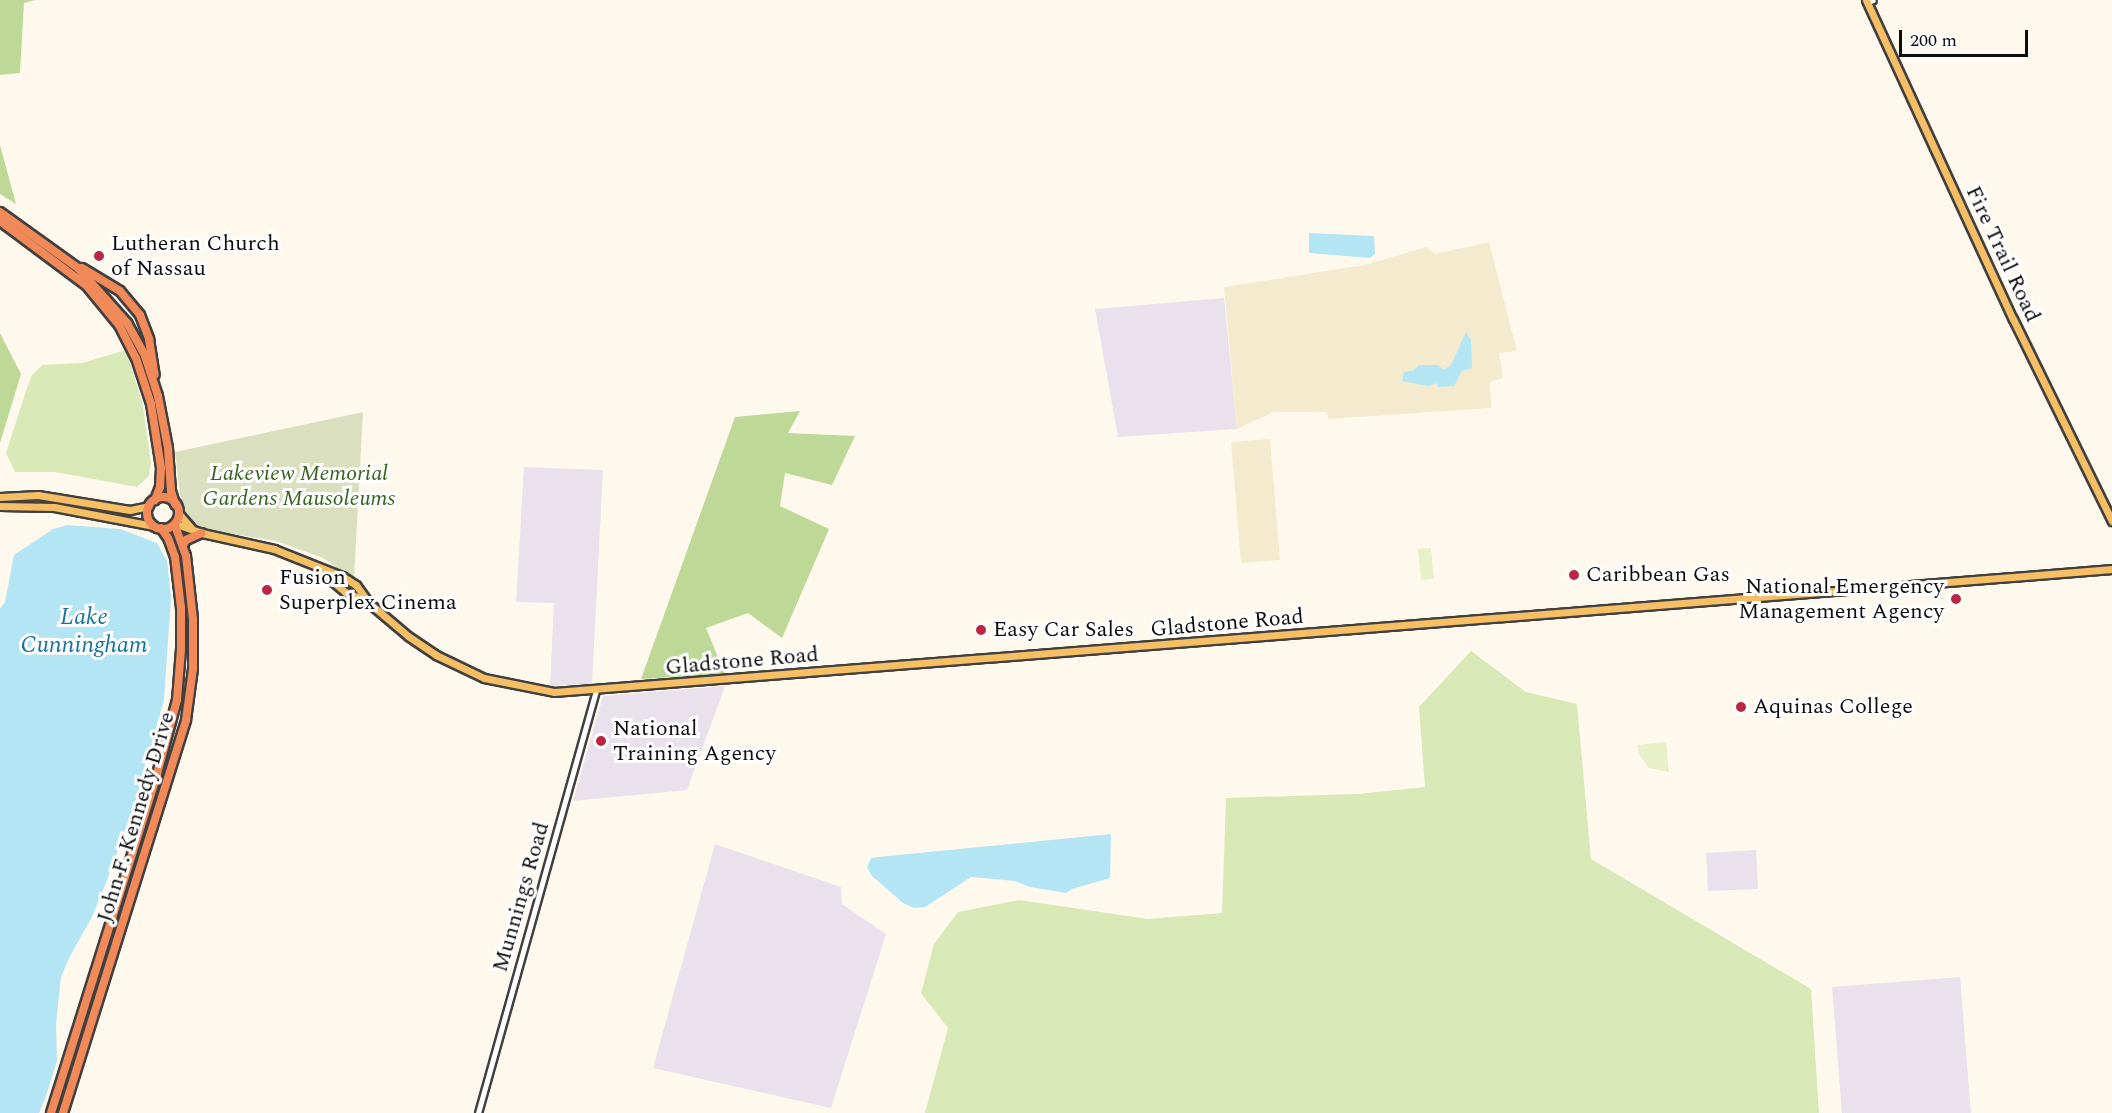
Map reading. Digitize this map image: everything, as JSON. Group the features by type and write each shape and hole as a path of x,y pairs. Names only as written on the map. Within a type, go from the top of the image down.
{"highway":[{"path":"0,212 71,263 120,291 140,315 149,339 168,448 171,491 179,514 176,525 157,527"},
{"name":"John F. Kennedy Drive","path":"0,221 86,285 119,325 136,358 151,404 161,468 160,487 148,516 168,538 175,557 181,608 181,650 177,700 157,774 51,1113"},
{"path":"71,263 105,295 127,323 145,356 158,396"},
{"path":"152,503 166,498 176,504"},
{"name":"John F. Kennedy Drive","path":"63,1113 186,720 193,669 193,619 183,545 176,525"},
{"path":"183,545 186,540 202,533"}],"main road":[{"name":"Fire Trail Road","path":"1869,1 2013,319 2112,521"},
{"path":"0,497 38,495 130,510 152,503"},
{"path":"0,506 54,507 157,527"},
{"path":"179,514 192,530"},
{"name":"Gladstone Road","path":"176,525 274,549 342,576 356,585 369,603"},
{"name":"Gladstone Road","path":"317,568 334,584 369,603 436,656 484,678 545,692 596,691 2112,569"},
{"path":"334,584 336,577 342,576"},
{"path":"351,594 356,585"}],"street":[{"name":"Munnings Road","path":"478,1113 596,691"}],"shaded area":[{"path":"1489,242 1517,351 1499,353 1503,378 1490,382 1491,408 1329,419 1326,412 1274,412 1237,429 1224,287 1364,265 1427,247 1435,254"},
{"path":"1224,298 1237,429 1118,437 1095,309"},
{"path":"1270,439 1280,560 1241,563 1231,442"},
{"path":"524,467 603,470 592,684 550,686 554,603 516,602"},
{"path":"725,686 687,790 573,801 603,696"},
{"path":"715,844 841,887 842,904 886,934 831,1108 653,1068"},
{"path":"1756,850 1758,889 1708,891 1706,853"},
{"path":"1960,977 1971,1113 1842,1113 1832,987"}],"green space":[{"path":"0,0 35,0 24,3 20,73 0,75"},
{"path":"0,145 16,204 0,194"},
{"path":"0,333 21,374 0,443"},
{"path":"126,350 143,406 151,462 149,476 137,487 55,472 15,472 6,453 32,375 42,365 82,363"},
{"path":"800,411 788,433 855,436 832,485 785,473 780,506 829,529 782,638 748,613 706,628 725,674 641,679 735,417"},
{"name":"Lakeview Memorial Gardens Mausoleums","path":"363,412 354,579 323,558 276,541 192,527 183,519 175,452"},
{"path":"1431,548 1434,579 1421,580 1418,549"},
{"path":"1471,651 1526,692 1577,704 1591,859 1811,989 1819,1113 925,1113 948,1028 921,993 934,944 958,912 1019,900 1148,919 1222,913 1226,798 1358,794 1425,787 1419,707"},
{"path":"1666,742 1669,772 1649,768 1639,755 1637,745"}],"water":[{"path":"1309,233 1374,236 1375,254 1370,258 1309,253"},
{"path":"1466,332 1471,340 1472,368 1462,371 1454,386 1438,387 1437,383 1429,386 1402,381 1404,372 1414,370 1419,365 1438,365 1444,370 1451,365"},
{"name":"Lake Cunningham","path":"67,525 120,529 157,543 167,561 171,598 164,700 135,803 106,883 91,919 61,977 56,1024 57,1061 45,1099 39,1113 0,1113 0,609 5,602 14,555 53,529"},
{"path":"1111,834 1110,878 1072,889 1066,893 1030,887 1015,881 971,877 925,907 914,908 903,903 872,876 867,867 871,858 878,857"}],"place":[{"name":"Lutheran Church of Nassau","path":"99,256"},
{"name":"Caribbean Gas","path":"1574,575"},
{"name":"Fusion Superplex Cinema","path":"267,590"},
{"name":"National Emergency Management Agency","path":"1956,599"},
{"name":"Easy Car Sales","path":"981,630"},
{"name":"Aquinas College","path":"1741,707"},
{"name":"National Training Agency","path":"601,741"}]}
